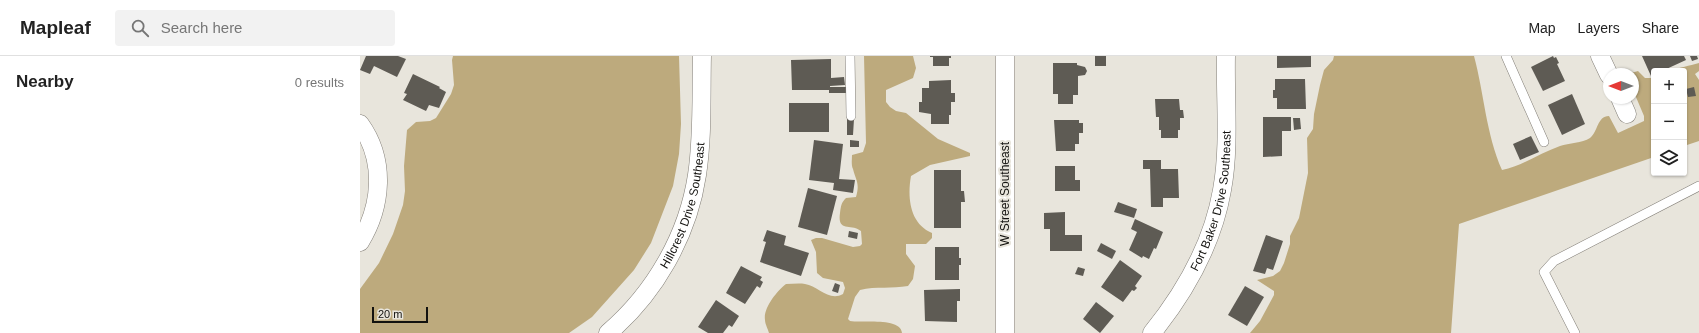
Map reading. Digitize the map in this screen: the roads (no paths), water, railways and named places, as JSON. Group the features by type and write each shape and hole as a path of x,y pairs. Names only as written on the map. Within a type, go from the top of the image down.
{"street":[{"name":"Hillcrest Drive Southeast","path":"608,333 633,309 657,278 677,241 688,215 695,188 700,146 702,56"},
{"name":"W Street Southeast","path":"1004,56 1005,333"},
{"name":"Fort Baker Drive Southeast","path":"1152,333 1169,312 1190,277 1203,249 1218,206 1223,184 1225,156 1226,56"},
{"path":"1600,56 1606,68"},
{"path":"1623,104 1627,114"},
{"path":"360,124 373,149 377,165 378,182 373,215 360,242"}],"lane":[{"path":"850,56 851,116"},
{"path":"1506,56 1544,142"},
{"path":"1575,333 1544,272 1554,261 1699,186"}]}
